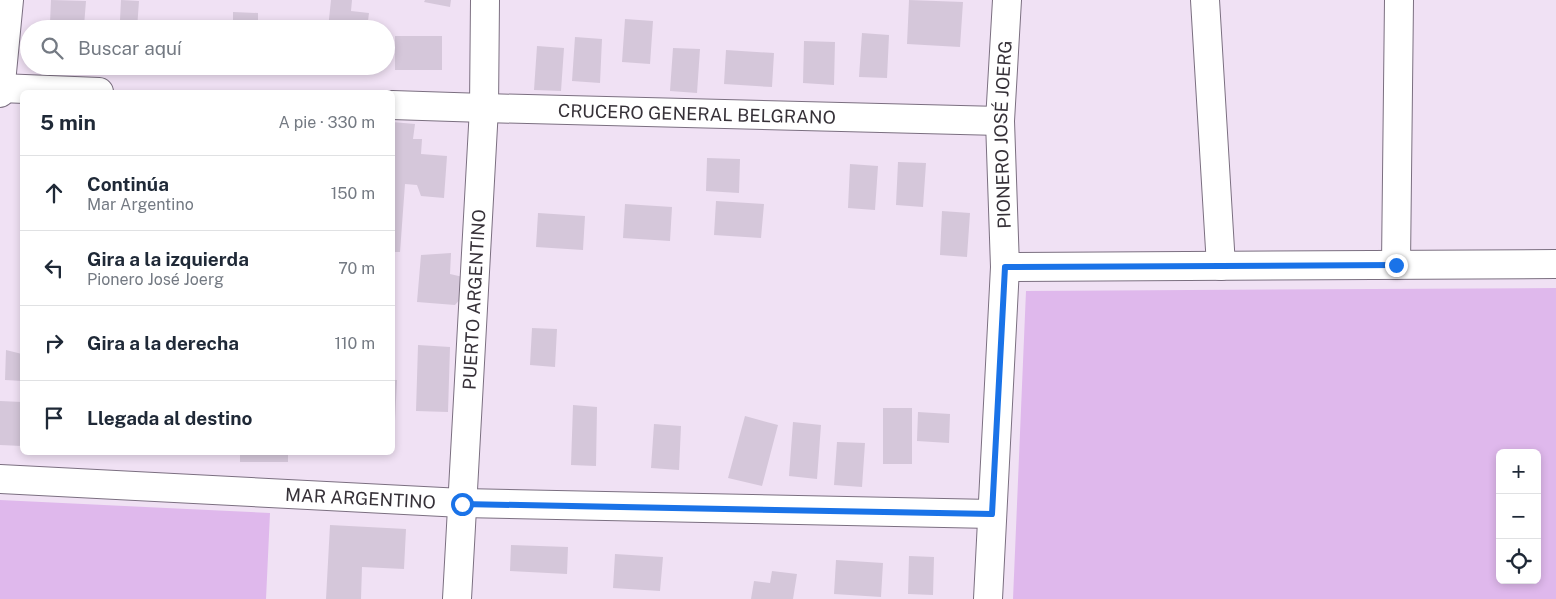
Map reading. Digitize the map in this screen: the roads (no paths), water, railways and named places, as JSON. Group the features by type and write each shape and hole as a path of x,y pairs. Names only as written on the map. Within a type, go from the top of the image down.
{"street":[{"path":"0,93 10,0"},
{"name":"PUERTO ARGENTINO","path":"458,599 484,108 485,0"},
{"name":"PIONERO JOSÉ JOERG","path":"988,599 1005,267 1000,121 1007,0"},
{"path":"1205,0 1221,266"},
{"path":"1396,265 1399,0"},
{"path":"0,88 50,90"},
{"name":"CRUCERO GENERAL BELGRANO","path":"395,105 1000,121"},
{"path":"1005,267 1556,264"},
{"name":"MAR ARGENTINO","path":"0,479 462,504 992,514"}]}
